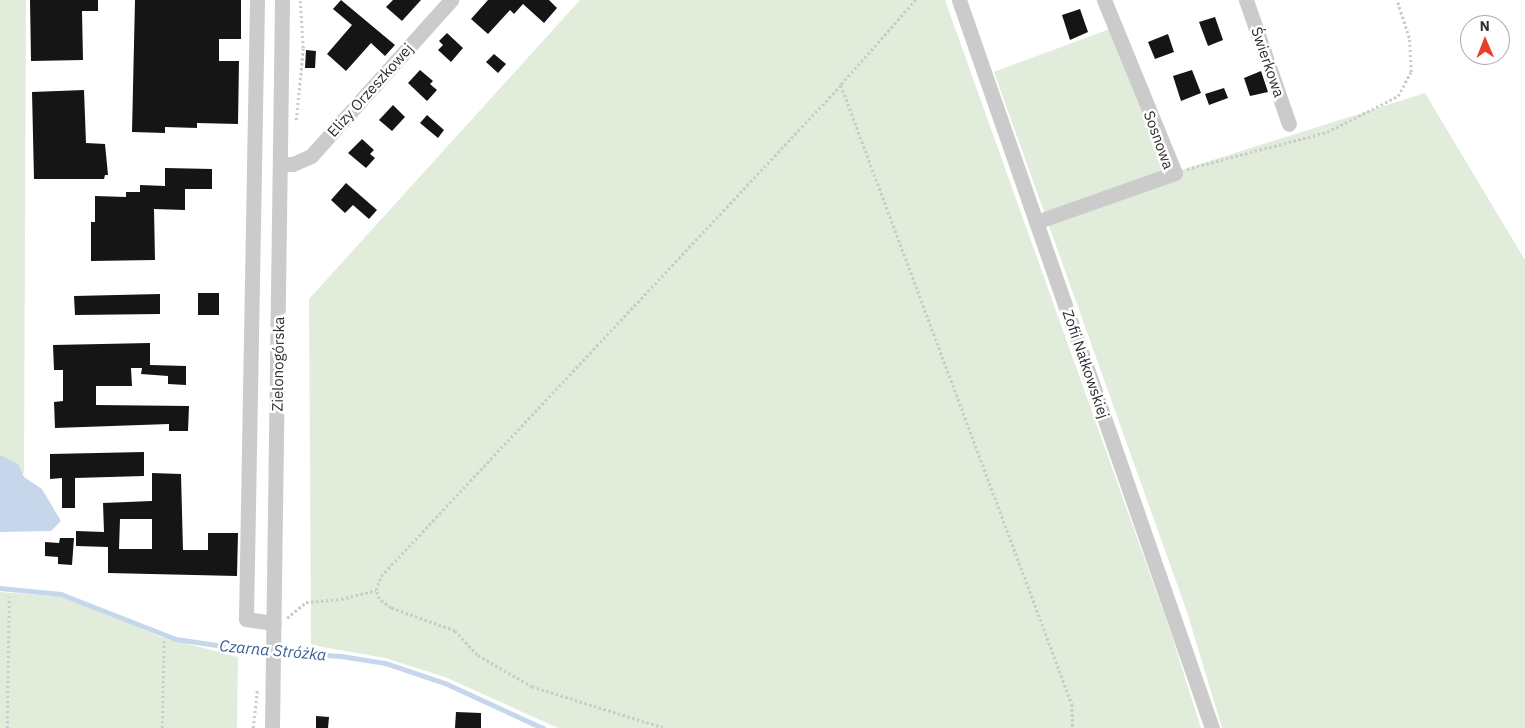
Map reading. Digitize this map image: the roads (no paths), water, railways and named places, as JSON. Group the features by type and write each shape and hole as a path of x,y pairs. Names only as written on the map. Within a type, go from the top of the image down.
{"street":[{"path":"257,0 246,618 274,623"},
{"name":"Zielonogórska","path":"272,728 282,0"},
{"name":"Elizy Orzeszkowej","path":"254,152 280,158 293,164 311,156 451,0"},
{"name":"Zofii Nałkowskiej","path":"959,0 1212,728"},
{"name":"Sosnowa","path":"1036,222 1174,173 1104,0"},
{"name":"Świerkowa","path":"1246,0 1289,124"},
{"path":"252,294 278,296"},
{"path":"248,499 276,500"}],"water":[{"path":"0,455 18,464 24,477 42,489 61,521 51,531 0,532"}],"waterway":[{"name":"Czarna Stróżka","path":"0,588 61,594 176,639 257,651 341,656 385,663 445,683 543,728"}]}
